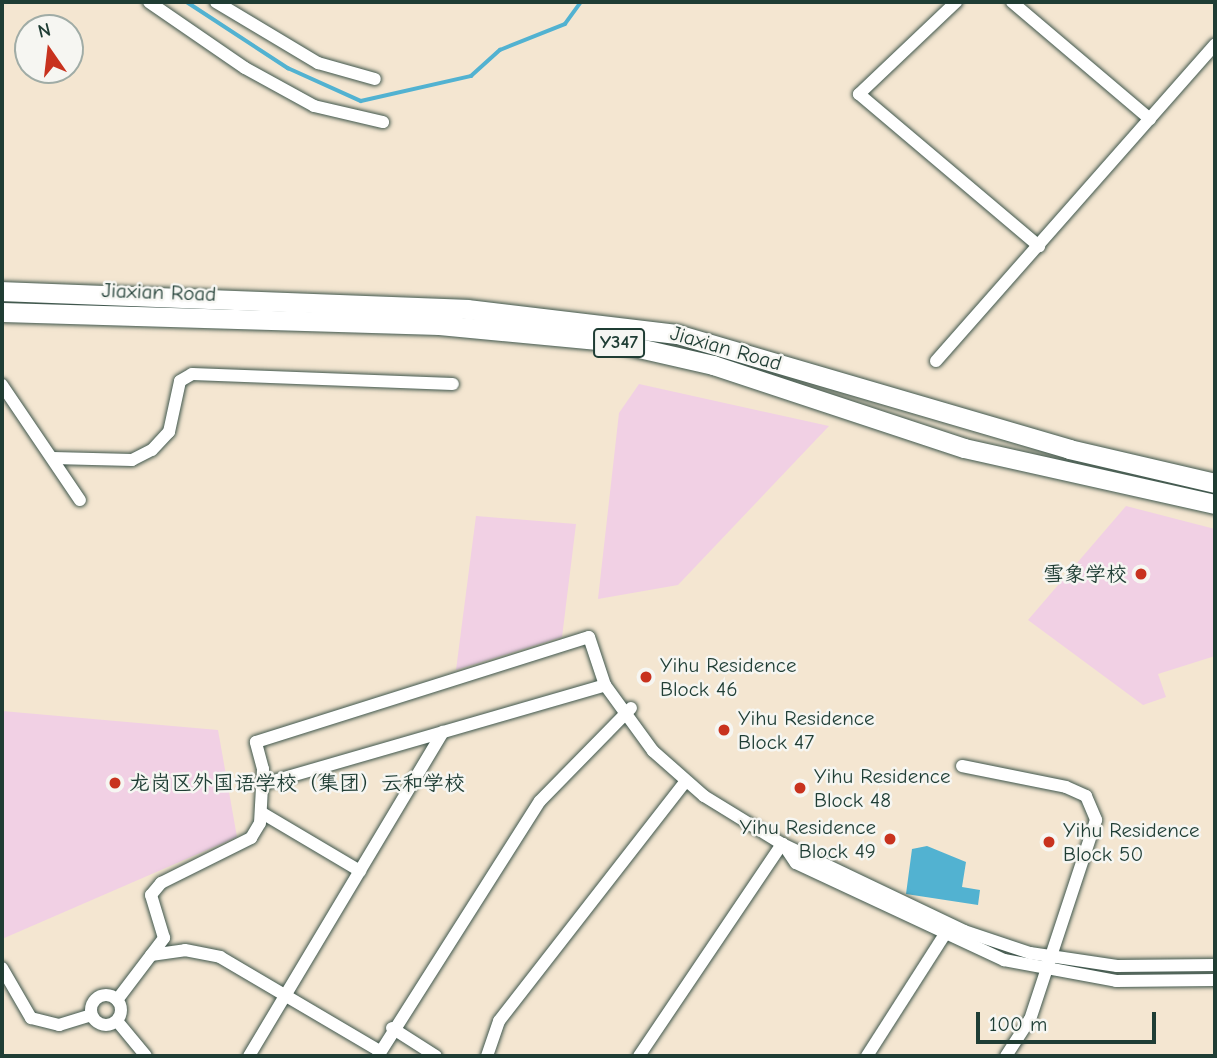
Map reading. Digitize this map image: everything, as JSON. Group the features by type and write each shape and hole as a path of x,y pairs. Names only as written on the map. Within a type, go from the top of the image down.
{"main road":[{"name":"Jiaxian Road","path":"2,291 467,309 677,334 1056,446 1215,483"},
{"name":"Jiaxian Road","path":"2,312 439,325 608,341 713,365 964,448 1215,504"}],"street":[{"path":"149,2 245,68 314,106 383,122"},
{"path":"216,2 318,63 375,79"},
{"path":"956,2 859,94 1040,246"},
{"path":"1012,2 1150,119"},
{"path":"936,361 1215,44"},
{"path":"53,458 132,460 152,450 169,432 180,381 192,374 453,384"},
{"path":"2,385 80,500"},
{"path":"146,1056 117,1020 117,1000 164,938 151,895 161,883 251,838 261,813 262,784 256,742 589,637 605,685 686,781 782,844 951,925 1052,958 1117,966 1215,965"},
{"path":"262,784 605,685"},
{"path":"151,955 209,954 285,995 378,1053 540,801 627,712"},
{"path":"249,1056 443,732"},
{"path":"962,766 1086,796 1096,820 1030,1019 1006,1056"},
{"path":"487,1056 499,1021 686,781"},
{"path":"261,813 360,871"},
{"path":"782,844 796,863 944,937 1047,971 1116,981 1215,980"},
{"path":"639,1056 782,844"},
{"path":"867,1056 951,925"},
{"path":"2,968 31,1018 60,1025 92,1015"},
{"path":"92,1015 98,997 117,1000"},
{"path":"92,1015 103,1025 117,1020"},
{"path":"392,1028 436,1056"}],"shaded area":[{"path":"639,384 829,426 678,585 598,599 619,413"},
{"name":"雪象学校","path":"1126,506 1215,529 1215,656 1158,674 1166,697 1143,705 1028,620"},
{"path":"476,516 576,524 562,637 456,670"},
{"name":"龙岗区外国语学校（集团）云和学校","path":"2,711 218,730 237,837 2,939"}],"water":[{"path":"927,846 966,862 962,887 980,890 978,905 906,894 912,849"}],"waterway":[{"path":"187,2 288,68 361,101 471,76 500,50 565,24 581,2"}],"place":[{"name":"雪象学校","path":"1141,574"},
{"name":"Yihu Residence Block 46","path":"646,677"},
{"name":"Yihu Residence Block 47","path":"724,730"},
{"name":"龙岗区外国语学校（集团）云和学校","path":"115,783"},
{"name":"Yihu Residence Block 48","path":"800,788"},
{"name":"Yihu Residence Block 49","path":"890,839"},
{"name":"Yihu Residence Block 50","path":"1049,842"}]}
